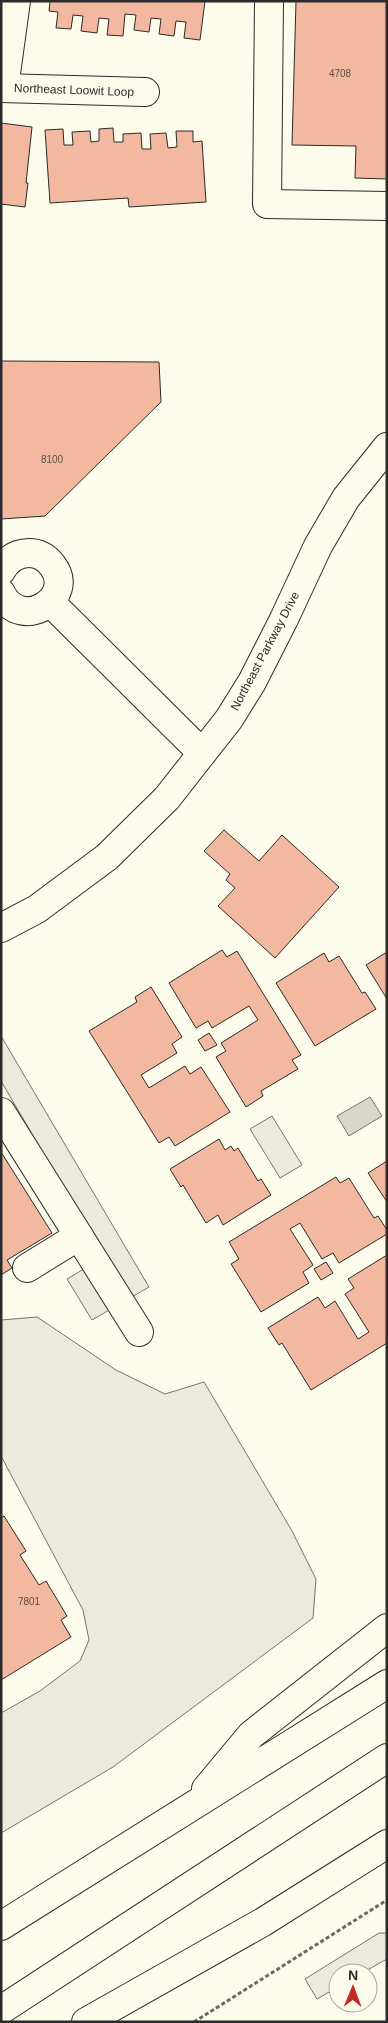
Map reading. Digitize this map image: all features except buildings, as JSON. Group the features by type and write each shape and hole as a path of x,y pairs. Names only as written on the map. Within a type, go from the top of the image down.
{"main road":[{"name":"Northeast Loowit Loop","path":"16,1 2,88 145,92"},
{"path":"269,1 267,204 387,206"},
{"name":"Northeast Parkway Drive","path":"1,928 38,909 107,857 167,798 229,719 252,682 318,546 346,498 387,447"},
{"path":"1,571 9,560 22,553 33,553 44,557 57,574 56,592 50,602 38,610 24,611 10,605 1,593"},
{"path":"50,602 202,753"},
{"path":"1,1112 139,1332"},
{"path":"27,1268 79,1236"},
{"path":"189,1809 251,1735 387,1628"},
{"path":"1,1926 387,1684"},
{"path":"1,2010 387,1758"},
{"path":"86,2022 263,1922 387,1844"}],"path":[{"path":"194,2022 387,1900"}],"shaded area":[{"path":"1,1036 149,1287 92,1320 67,1279 104,1257 1,1081"},
{"path":"370,1097 382,1116 349,1136 337,1116"},
{"path":"272,1116 302,1165 280,1178 250,1129"},
{"path":"37,1317 116,1370 165,1394 204,1382 292,1531 316,1579 313,1618 113,1767 1,1833 1,1713 40,1691 80,1661 89,1640 83,1610 1,1456 1,1320"},
{"path":"379,1933 387,1933 387,1959 378,1964 331,1963"},
{"path":"328,1965 328,1993 317,1999 305,1979"}]}
